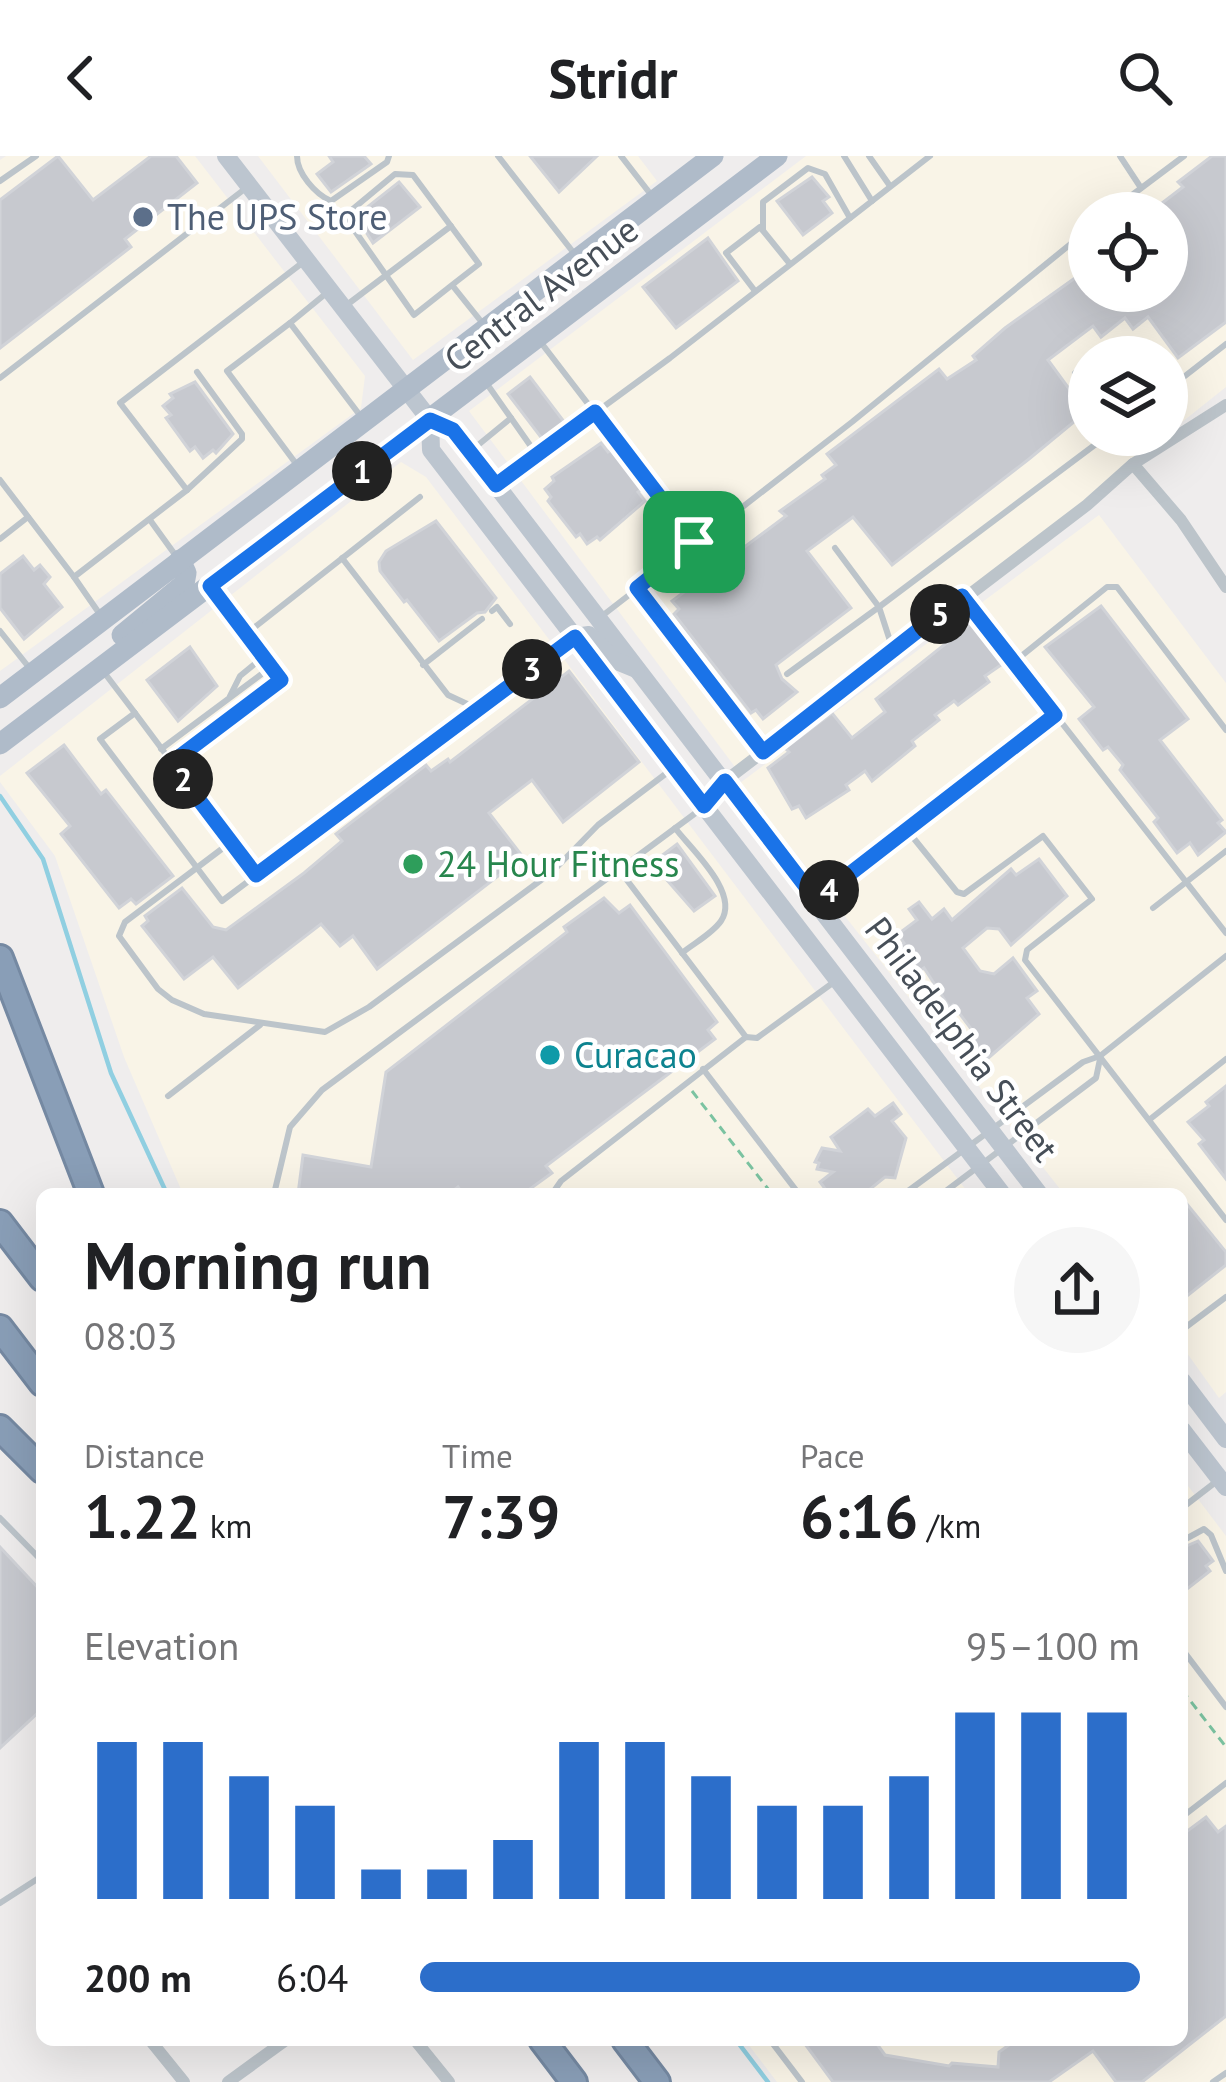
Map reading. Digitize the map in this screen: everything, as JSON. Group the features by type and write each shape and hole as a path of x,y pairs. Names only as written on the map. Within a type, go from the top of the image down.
{"highway":[{"path":"0,958 89,1188"},
{"path":"0,1223 36,1270"},
{"path":"0,1328 36,1375"},
{"path":"0,1428 36,1464"},
{"path":"547,2046 574,2082"},
{"path":"630,2046 657,2082"}],"main road":[{"name":"Philadelphia Street","path":"226,156 430,420 453,430 470,451 1034,1188"},
{"name":"Central Avenue","path":"0,698 713,156"},
{"name":"Central Avenue","path":"0,744 777,156"},
{"name":"Philadelphia Street","path":"430,420 431,450 997,1188"},
{"path":"101,668 101,652 184,584 186,574 180,560"},
{"path":"575,637 590,635 614,660 640,671"},
{"path":"1188,1390 1226,1439"},
{"path":"1188,1437 1224,1481"}],"street":[{"path":"704,806 725,781 1087,505 1133,464 1226,405"},
{"path":"1133,464 1181,520 1226,586"},
{"path":"155,2046 184,2082"},
{"path":"228,2082 278,2046"},
{"path":"420,2046 449,2082"}],"lane":[{"path":"0,181 36,156"},
{"path":"297,156 300,170 320,196 331,201 389,156"},
{"path":"498,156 578,259"},
{"path":"621,156 655,200"},
{"path":"844,156 872,201"},
{"path":"869,156 890,186"},
{"path":"496,485 930,156"},
{"path":"1120,156 1141,189"},
{"path":"1137,192 1184,156"},
{"path":"763,230 763,202 808,168 825,174 850,218"},
{"path":"395,173 413,175 451,226 479,264 414,314 350,224 348,213 395,173"},
{"path":"0,378 249,186"},
{"path":"343,308 451,226"},
{"path":"755,291 726,253 760,226 790,264"},
{"path":"599,618 852,422 1068,246"},
{"path":"187,490 120,403 306,260"},
{"path":"452,285 486,328"},
{"path":"300,469 227,371 330,291"},
{"path":"290,322 364,421"},
{"path":"537,338 694,542"},
{"path":"1188,371 1226,344"},
{"path":"74,577 187,490 239,443 242,434 197,371"},
{"path":"484,379 537,455"},
{"path":"470,451 511,418"},
{"path":"788,674 1080,456"},
{"path":"0,480 103,619"},
{"path":"246,634 420,497"},
{"path":"0,539 28,517"},
{"path":"150,520 180,560"},
{"path":"835,548 879,607 892,650"},
{"path":"342,558 448,695 478,710"},
{"path":"171,763 281,680 210,586"},
{"path":"1014,662 1107,587 1117,587 1226,730"},
{"path":"637,588 763,752"},
{"path":"962,596 1226,933"},
{"path":"492,611 497,607 510,624"},
{"path":"423,665 482,619"},
{"path":"0,631 33,673"},
{"path":"135,713 100,739 222,901 575,637"},
{"path":"228,699 240,676 263,657"},
{"path":"160,749 271,667"},
{"path":"101,668 256,875"},
{"path":"816,900 1055,715"},
{"path":"231,842 125,922 119,936 172,1000 204,1014 326,1032 369,1007 552,872 598,825 675,767"},
{"path":"275,1188 290,1127 322,1090 704,806"},
{"path":"675,829 726,902 719,924 682,953"},
{"path":"907,830 956,892 964,895 1042,836 1092,899 1027,950 1025,959 1226,1220"},
{"path":"1153,908 1226,851"},
{"path":"620,872 746,1037"},
{"path":"912,1188 1083,1062 1100,1056 1226,956"},
{"path":"557,1188 746,1037 757,1038 838,980"},
{"path":"167,1096 261,1024"},
{"path":"950,1188 1096,1078 1100,1056"},
{"path":"1149,1120 1226,1059"},
{"path":"703,1070 795,1188"},
{"path":"1188,1326 1226,1297"},
{"path":"1188,1504 1224,1481"},
{"path":"0,1518 36,1556"},
{"path":"1188,1538 1204,1529 1211,1535 1226,1571"},
{"path":"1188,1657 1226,1707"},
{"path":"1188,1812 1226,1783"},
{"path":"0,1903 36,1880"},
{"path":"775,2046 802,2082"},
{"path":"1216,2081 1226,2073"}],"path":[{"path":"686,1083 767,1188"},
{"path":"1188,1698 1226,1747"}],"shaded area":[{"path":"6,156 195,156 365,376 361,408 0,671 0,160"},
{"path":"258,156 638,156 657,181 413,360"},
{"path":"806,156 1226,156 1226,387 1188,417 1188,336 1068,336 1068,456 1140,456 741,775 469,411"},
{"path":"401,462 426,477 964,1188 180,1188 124,1057 55,856 0,776"},
{"path":"1099,515 1226,683 1226,1392 1219,1398 1188,1354 1188,1188 1059,1188 740,783"},
{"path":"1188,1486 1226,1536 1226,2082 777,2082 750,2046 1188,2046"}],"building":[{"path":"58,156 93,200 151,156 176,156 197,183 125,239 131,247 0,348 0,200"},
{"path":"329,156 364,156 371,164 331,192 317,174 333,162"},
{"path":"530,156 597,156 559,192"},
{"path":"1212,156 1226,156 1226,322 1188,350 1188,336 1162,336 1148,317 1133,329 1125,318 1102,336 1093,326 1080,336 1068,336 1068,345 1048,360 1068,387 1068,427 1029,459 892,565 853,517 807,551 851,608 776,665 782,679 797,692 763,719 756,710 751,713 674,614 679,609 672,601 786,516 780,511 825,479 822,475 836,465 827,454 939,369 947,379 976,360 973,356 1005,328 1068,283 1068,312 1188,312 1188,192 1176,192 1183,187 1178,182"},
{"path":"812,177 829,197 823,201 832,213 803,235 777,201"},
{"path":"399,182 420,207 373,243 356,216"},
{"path":"708,238 738,281 676,328 643,287"},
{"path":"530,377 565,423 543,440 508,394"},
{"path":"195,382 233,434 216,453 213,450 203,458 195,447 190,451 166,418 171,415 163,406 173,398 170,394"},
{"path":"601,443 642,489 638,492 645,501 600,540 597,537 587,544 548,501 551,497 545,489 554,481 552,477"},
{"path":"436,521 496,598 485,612 439,641 380,571 379,562 386,551"},
{"path":"23,556 34,570 40,565 50,577 44,584 62,607 24,639 0,608 0,574"},
{"path":"1101,606 1188,719 1160,740 1222,820 1218,823 1226,832 1198,855 1190,843 1177,853 1154,822 1158,818 1120,770 1123,765 1108,747 1103,750 1079,719 1094,707 1045,647"},
{"path":"973,622 1004,663 985,676 989,682 935,715 939,720 912,741 915,746 872,781 865,771 846,785 849,790 806,818 799,806 792,809 768,768 789,752 785,748 832,713 852,738 885,712 876,699"},
{"path":"190,647 217,686 178,721 147,680"},
{"path":"569,671 639,762 563,822 532,780 489,813 523,857 377,969 353,936 340,946 321,924 238,988 213,957 184,979 142,926 148,921 145,916 182,888 213,927 226,930 304,873 342,841 336,834 426,765 431,771 450,762"},
{"path":"64,745 173,876 136,904 131,899 119,908 61,834 70,826 27,773"},
{"path":"677,844 715,896 694,911 652,863"},
{"path":"1039,859 1067,896 1011,945 999,929 987,928 963,948 980,971 994,974 1013,958 1037,991 1027,998 1039,1014 986,1060 969,1038 975,1034 953,1005 950,1008 924,968 917,973 897,948 904,943 898,934 917,920 909,909 919,902 932,919 944,909 952,920 1011,869 1016,875"},
{"name":"Curacao","path":"604,898 619,913 630,905 717,1022 708,1030 715,1039 546,1166 552,1173 531,1188 299,1188 303,1155 371,1167 386,1072 567,932 564,927"},
{"path":"1226,1086 1226,1179 1188,1122"},
{"path":"893,1103 901,1114 892,1121 906,1138 895,1178 885,1177 871,1188 824,1188 820,1182 833,1172 817,1169 822,1148 840,1151 831,1137 868,1109 875,1116"},
{"path":"1188,1205 1226,1252 1226,1265 1188,1295"},
{"path":"1198,1541 1213,1561 1206,1566 1210,1571 1188,1588 1188,1545"},
{"path":"0,1547 36,1586 36,1715 0,1748"},
{"path":"1206,1817 1218,1832 1226,1826 1226,2016 1188,2046 1188,1830"},
{"path":"806,2046 878,2046 885,2055 949,2066 998,2067 999,2052 1008,2046 1188,2046 1142,2082 1116,2082 1093,2051 1049,2082 833,2082"}],"waterway":[{"path":"0,796 43,859 111,1073 164,1188"},
{"path":"741,2046 768,2082"}],"place":[{"name":"The UPS Store","path":"143,217"},
{"name":"24 Hour Fitness","path":"413,864"},
{"name":"Curacao","path":"550,1055"}],"route":[{"path":"595,412 694,542 637,588 763,752 962,596 1055,715 816,900 725,781 704,806 575,637 256,875 171,763 281,680 210,586 430,420 453,430 496,485 595,412"}]}
